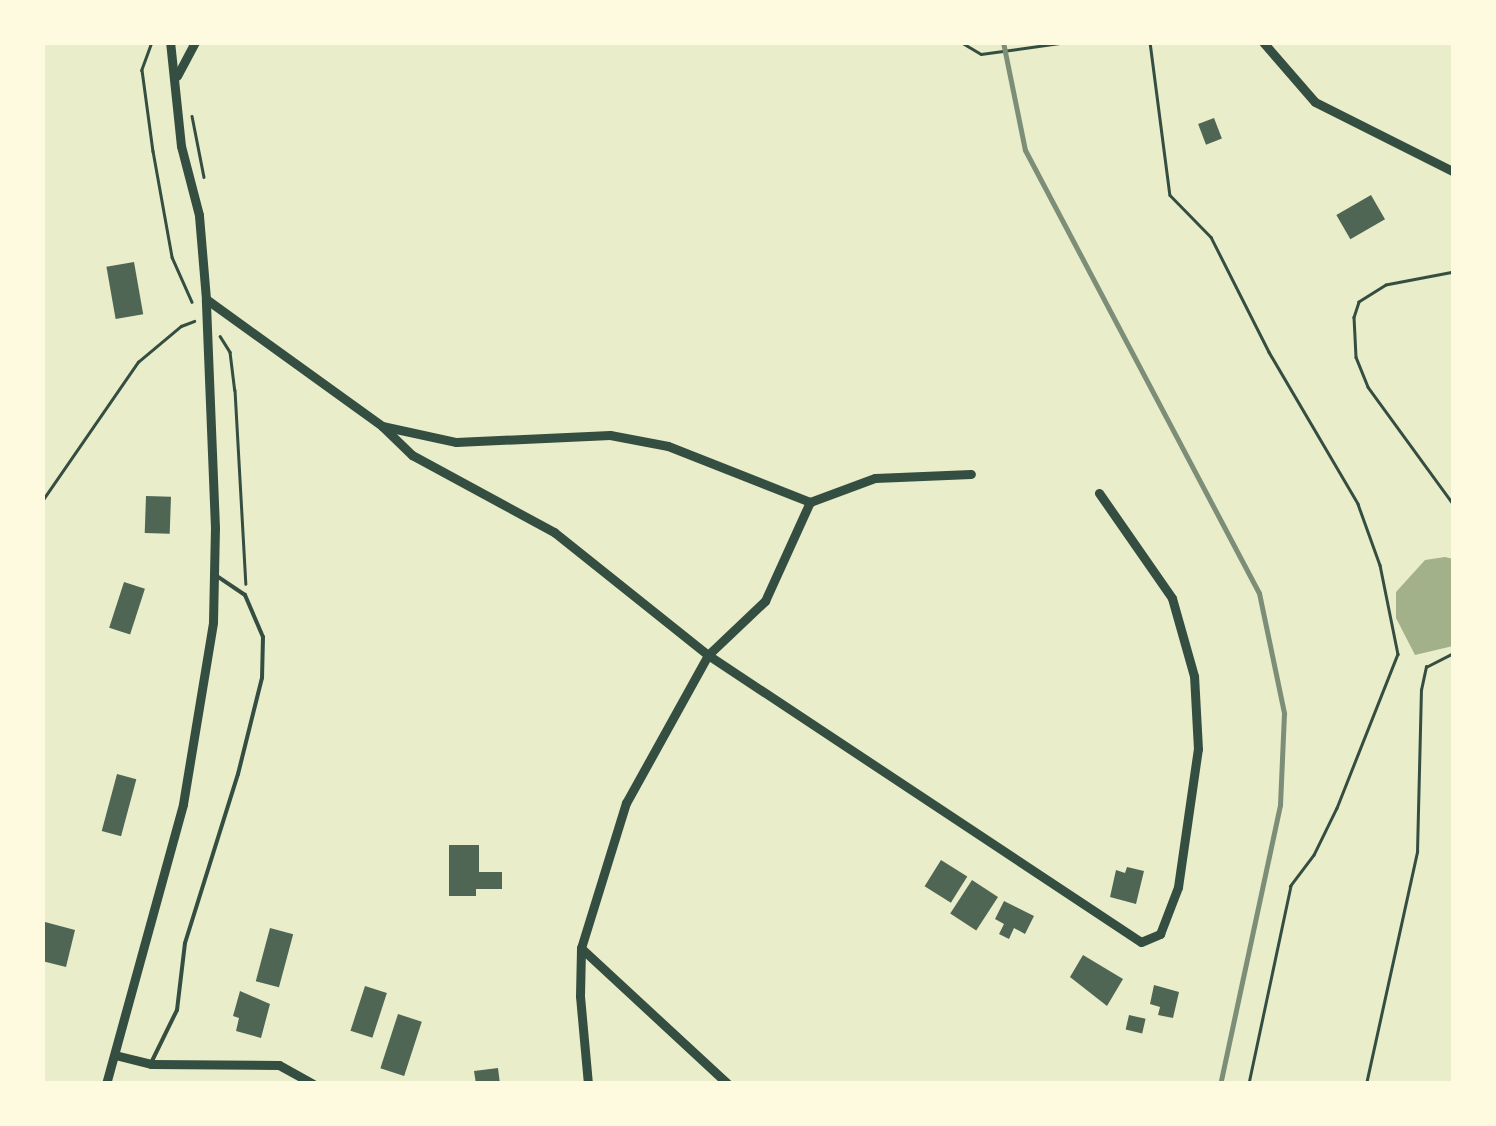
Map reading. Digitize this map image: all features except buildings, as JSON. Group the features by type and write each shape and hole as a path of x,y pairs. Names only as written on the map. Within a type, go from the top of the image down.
{"street":[{"path":"106,1084 183,804 208,663 216,575 206,299 199,215 180,146 170,42"},
{"path":"176,78 195,42"},
{"path":"1264,42 1315,102 1454,172"},
{"path":"206,299 382,426 412,454 554,532 708,656 1141,942 1160,934 1178,887 1198,748 1194,676 1172,598 1100,492"},
{"path":"382,426 456,442 610,435 668,446 810,502 875,478 971,474"},
{"path":"588,1084 580,996 581,948 626,803 708,656 765,601 810,502"},
{"path":"581,948 728,1084"},
{"path":"115,1056 150,1064 279,1065 313,1084"}],"lane":[{"path":"150,1064 177,1010 185,943 238,774 262,678 263,637 245,595 216,575"}],"path":[{"path":"152,42 142,70 153,151 172,258 192,300"},
{"path":"961,42 981,54 1068,42"},
{"path":"1150,42 1170,196 1211,238 1270,352 1358,504 1380,565 1398,654 1338,808 1314,855 1291,886 1249,1084"},
{"path":"1454,272 1386,285 1359,302 1354,317 1356,357 1368,387 1454,505"},
{"path":"42,500 138,362 181,326 206,316 230,352 245,504 245,595"},
{"path":"1366,1084 1417,852 1423,678 1426,667 1454,653"}],"shaded area":[{"path":"1453,559 1453,646 1415,655 1396,618 1396,592 1425,560"}],"railway":[{"path":"1003,42 1025,150 1259,593 1284,713 1280,805 1220,1084"}]}
